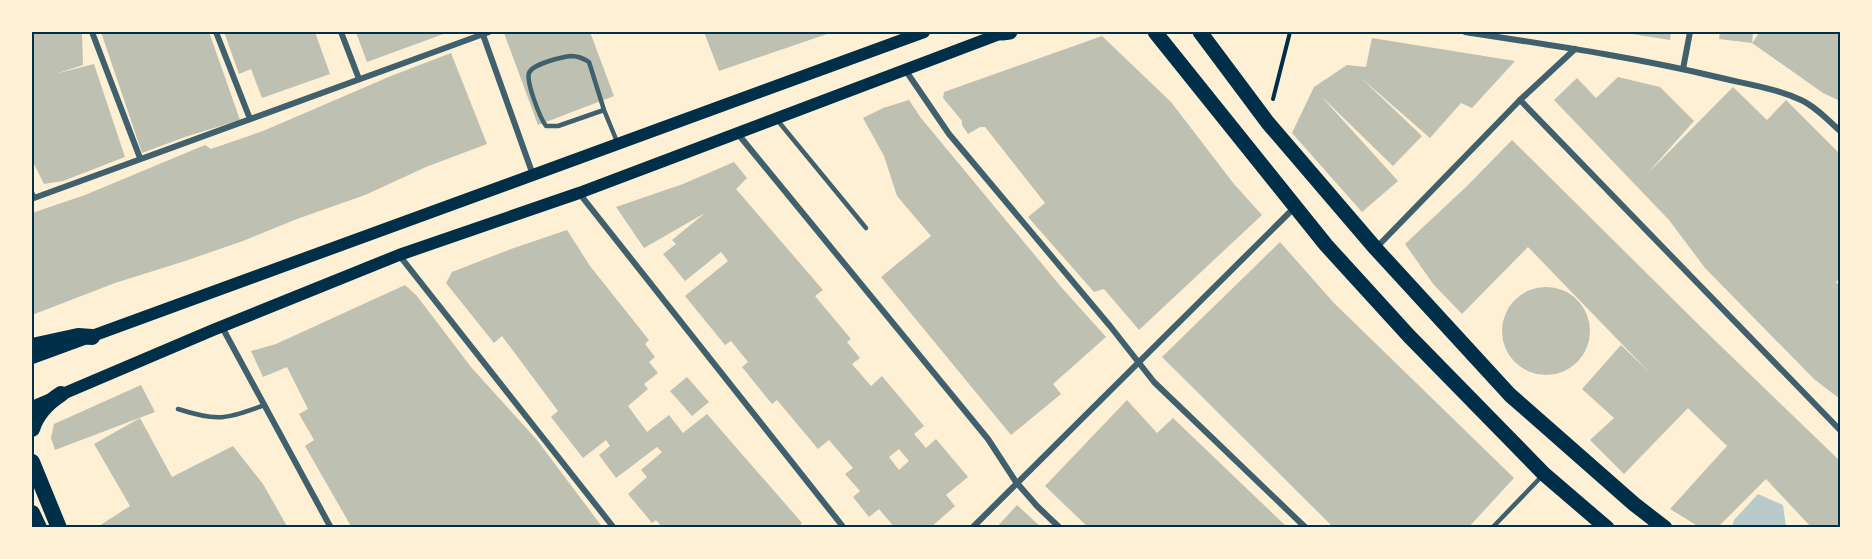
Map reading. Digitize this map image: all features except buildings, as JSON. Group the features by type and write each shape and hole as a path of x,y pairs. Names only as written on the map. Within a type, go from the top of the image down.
{"highway":[{"path":"32,346 78,336 92,337"},
{"path":"32,429 41,411 51,400 61,394"},
{"path":"32,462 59,528"},
{"path":"32,513 39,528"}],"main road":[{"path":"32,358 924,32"},
{"path":"32,406 399,255 579,193 1006,32"},
{"path":"1155,32 1326,245 1409,336 1544,474 1608,528"},
{"path":"1200,32 1268,123 1376,249 1510,395 1634,504 1665,528"}],"street":[{"path":"92,32 140,158"},
{"path":"216,32 250,119"},
{"path":"341,32 359,80"},
{"path":"32,194 34,198 484,32 533,175"},
{"path":"1465,32 1683,69 1776,91 1815,108 1840,131"},
{"path":"1683,69 1690,32"},
{"path":"1376,249 1520,100 1575,49"},
{"path":"906,71 949,134 1168,398 1306,528"},
{"path":"1520,100 1840,430"},
{"path":"738,133 988,439 1016,482 1060,528"},
{"path":"579,193 844,528"},
{"path":"972,528 1295,207"},
{"path":"399,255 614,528"},
{"path":"222,327 331,528"}],"lane":[{"path":"604,110 558,126 546,126 528,81 529,73 534,66 570,56 582,58 588,62 618,144"},
{"path":"777,119 866,228"},
{"path":"178,409 197,415 230,418 265,405"},
{"path":"1492,528 1544,474"}],"path":[{"path":"1268,123 1290,32"}],"shaded area":[{"path":"1758,494 1783,505 1786,527 1732,527 1734,520"}]}
